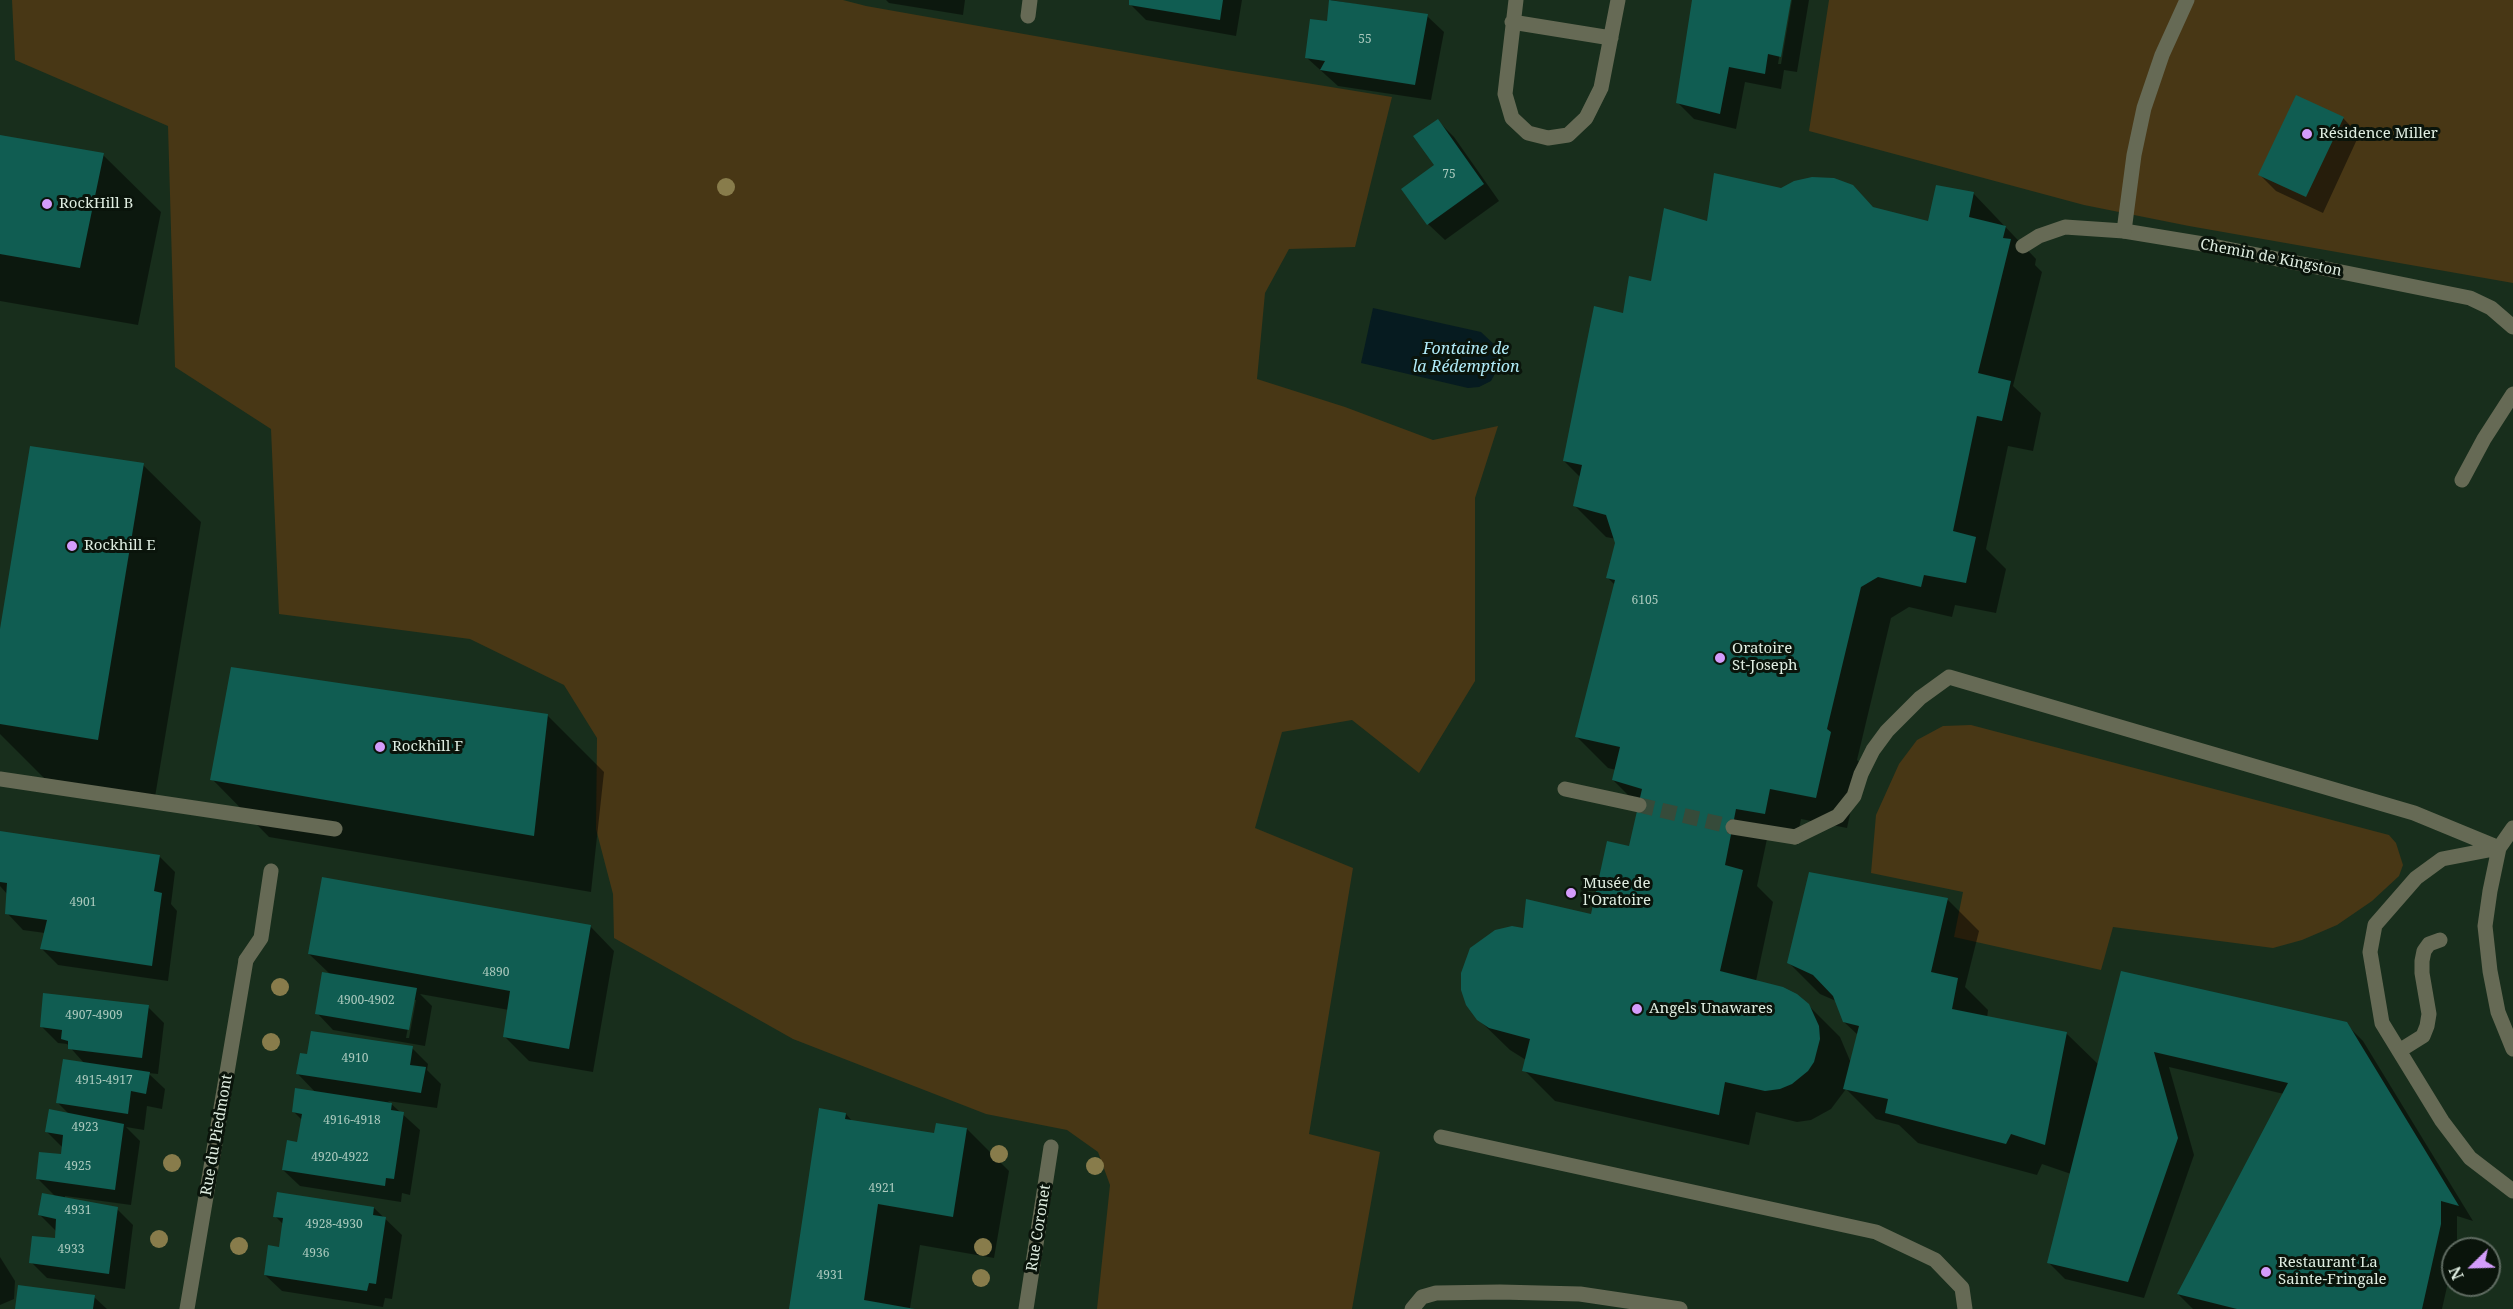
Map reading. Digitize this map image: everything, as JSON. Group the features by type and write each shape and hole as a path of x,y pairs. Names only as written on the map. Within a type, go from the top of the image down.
{"street":[{"path":"1028,16 1030,0"},
{"path":"1516,0 1504,94 1512,118 1528,133 1548,138 1568,135 1586,118 1601,88 1618,0"},
{"path":"2124,231 2134,155 2144,108 2162,55 2187,0"},
{"path":"1512,22 1611,38"},
{"name":"Chemin de Kingston","path":"2023,246 2038,236 2065,227 2124,231 2470,298 2491,308 2513,327"},
{"path":"2462,480 2484,439 2513,394"},
{"path":"1733,827 1795,837 1838,816 1854,796 1861,774 1873,750 1887,731 1920,698 1949,677 2414,813 2499,848"},
{"path":"0,779 335,829"},
{"path":"1565,789 1639,805"},
{"path":"2513,828 2499,848 2485,926 2498,1012 2513,1049"},
{"path":"2499,848 2442,859 2402,891 2375,925 2370,952 2382,1023 2399,1052 2442,1121 2470,1158 2513,1191"},
{"name":"Rue du Piedmont","path":"187,1309 246,960 261,938 271,871"},
{"path":"2399,1052 2423,1036 2427,1026 2429,1014 2422,961 2424,951 2429,944 2440,940"},
{"path":"1441,1137 1876,1233 1935,1260 1962,1288 1965,1309"},
{"name":"Rue Coronet","path":"1026,1309 1051,1147"},
{"path":"1412,1309 1422,1297 1436,1293 1500,1292 1580,1294 1680,1309"}],"shaded area":[{"path":"12,0 843,0 1227,70 1392,97 1355,247 1289,249 1265,293 1257,379 1345,407 1433,440 1498,426 1475,498 1475,681 1419,773 1352,720 1282,732 1255,828 1353,868 1309,1134 1380,1152 1352,1309 1097,1309 1110,1185 1098,1152 1067,1130 986,1114 793,1039 614,938 613,894 596,829 597,738 564,685 470,639 279,614 271,429 175,367 168,126 15,60"},
{"path":"1829,0 2513,0 2513,283 2189,226 2084,205 1809,131"},
{"path":"1971,725 2389,835 2396,843 2403,865 2399,876 2372,901 2337,925 2302,940 2273,948 2113,927 2101,970 1954,937 1963,892 1871,873 1876,815 1899,764 1917,740 1943,726"}],"water":[{"name":"Fontaine de la Rédemption","path":"1373,308 1481,332 1499,349 1497,370 1491,381 1479,387 1468,388 1361,363"}],"building":[{"path":"1129,0 1223,0 1220,20 1129,5"},
{"path":"1329,0 1428,14 1415,85 1320,70 1325,61 1305,58 1310,19 1327,21"},
{"path":"1692,0 1791,0 1781,57 1768,54 1765,74 1729,67 1720,114 1676,103"},
{"name":"Résidence Miller","path":"2296,95 2344,117 2306,197 2258,175"},
{"path":"1438,119 1484,184 1427,225 1401,189 1434,165 1413,136"},
{"name":"RockHill B","path":"0,135 104,153 80,268 0,254"},
{"name":"Oratoire St-Joseph","path":"1714,173 1781,188 1794,181 1812,177 1834,178 1853,185 1873,207 1928,221 1936,185 1974,192 1969,217 2006,226 2003,238 2011,239 1978,373 2011,381 2002,421 1977,416 1953,531 1976,537 1966,583 1924,575 1921,587 1878,577 1861,587 1827,729 1831,732 1816,798 1770,789 1765,814 1736,809 1725,865 1743,870 1720,971 1783,987 1797,994 1809,1004 1819,1026 1820,1039 1814,1062 1808,1071 1792,1084 1780,1089 1765,1091 1725,1082 1719,1115 1522,1071 1530,1039 1489,1028 1477,1020 1466,1005 1461,990 1461,973 1470,948 1495,930 1512,926 1523,928 1526,899 1591,914 1607,841 1629,846 1642,789 1612,780 1620,747 1575,737 1615,580 1606,578 1615,543 1606,515 1573,506 1582,465 1563,461 1594,306 1623,313 1629,276 1651,281 1664,208 1707,221"},
{"name":"Rockhill E","path":"30,446 144,463 98,740 0,724 0,629"},
{"name":"Rockhill F","path":"231,667 548,714 534,836 210,780"},
{"path":"0,831 160,855 154,891 162,893 152,966 40,949 47,920 5,914 7,883 0,882"},
{"path":"1809,872 1948,898 1931,972 1958,978 1952,1009 2067,1032 2045,1145 2011,1134 2006,1144 1885,1113 1888,1099 1843,1089 1859,1026 1843,1022 1833,996 1813,975 1787,963"},
{"path":"322,877 591,925 569,1049 503,1037 510,991 308,954"},
{"path":"2121,971 2347,1022 2459,1206 2441,1201 2441,1224 2422,1309 2237,1309 2177,1294 2288,1083 2154,1052 2178,1138 2128,1282 2047,1263"},
{"path":"322,972 417,988 409,1030 315,1014"},
{"path":"43,993 149,1005 142,1058 68,1049 68,1041 61,1039 62,1030 40,1027"},
{"path":"311,1031 413,1046 410,1065 426,1067 421,1093 296,1074 300,1053 307,1054"},
{"path":"63,1059 150,1072 146,1094 131,1091 128,1114 56,1103"},
{"path":"295,1088 392,1103 391,1110 404,1112 394,1179 386,1178 385,1186 282,1170 287,1140 297,1142 302,1114 292,1112"},
{"path":"819,1108 846,1113 845,1119 934,1133 936,1123 967,1128 953,1217 878,1204 864,1300 915,1309 789,1309"},
{"path":"49,1109 124,1124 115,1190 36,1179 39,1152 61,1154 63,1135 45,1132"},
{"path":"277,1192 374,1207 373,1215 386,1217 376,1284 369,1283 367,1291 264,1275 268,1245 279,1247 283,1218 273,1217"},
{"path":"42,1193 118,1207 109,1274 29,1263 32,1236 55,1238 56,1219 38,1215"},
{"path":"18,1285 95,1295 93,1309 15,1309"}],"tunnel":[{"path":"1639,805 1733,827"}],"place":[{"name":"Résidence Miller","path":"2307,134"},
{"name":"RockHill B","path":"47,204"},
{"name":"Rockhill E","path":"72,546"},
{"name":"Oratoire St-Joseph","path":"1720,658"},
{"name":"Rockhill F","path":"380,747"},
{"name":"Musée de l'Oratoire","path":"1571,893"},
{"name":"Angels Unawares","path":"1637,1009"},
{"name":"Restaurant La Sainte-Fringale","path":"2266,1272"}]}
